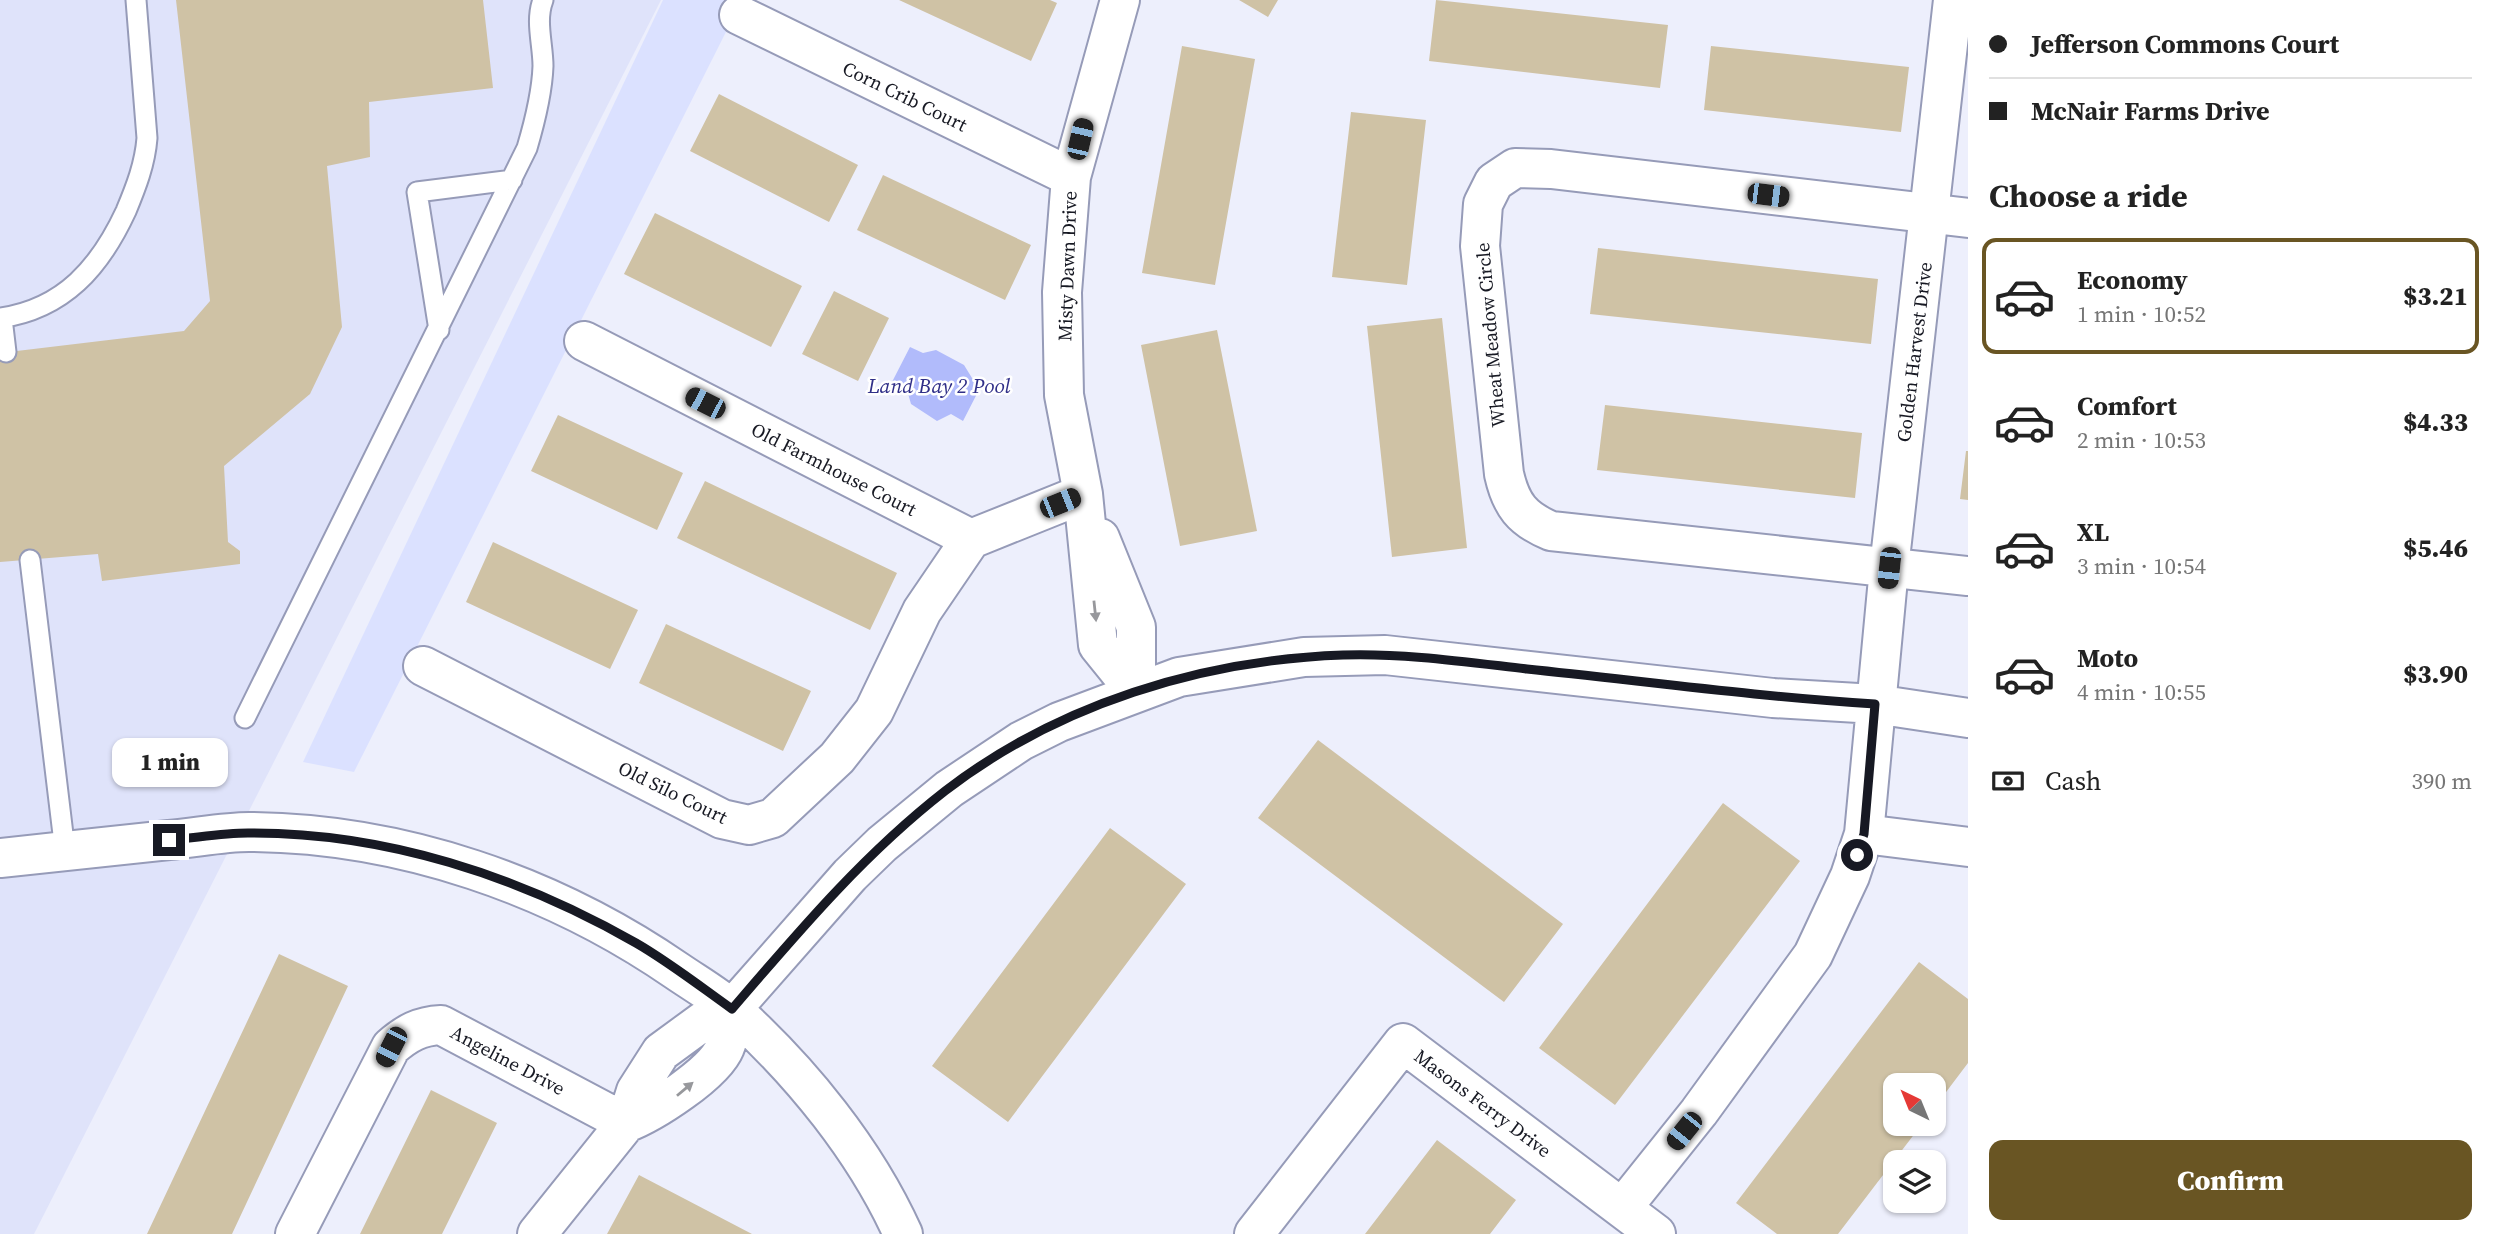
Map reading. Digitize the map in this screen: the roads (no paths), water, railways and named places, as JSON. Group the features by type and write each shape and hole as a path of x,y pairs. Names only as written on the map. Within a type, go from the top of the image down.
{"street":[{"name":"Misty Dawn Drive","path":"1120,0 1071,177 1062,292 1065,395 1083,494 1098,645 1136,692"},
{"name":"Golden Harvest Drive","path":"1623,1207 1699,1112 1813,955 1850,876 1864,834 1889,568 1931,215 1953,0"},
{"name":"Corn Crib Court","path":"740,15 1071,177"},
{"name":"Wheat Meadow Circle","path":"1968,218 1551,169 1515,168 1494,182 1483,204 1480,246 1504,474 1509,499 1528,521 1551,531 1968,576"},
{"name":"Old Farmhouse Court","path":"584,341 971,539"},
{"path":"971,539 1083,494"},
{"name":"Old Silo Court","path":"423,666 722,819 749,825 773,818 837,758 874,711 922,611 971,539"},
{"path":"537,1234 626,1123 674,1097 717,1058 725,1048 732,1009 850,875 882,844 949,789 1021,741 1059,722 1136,692 1178,677 1261,663 1344,655 1385,655 1773,698 1875,704 1968,718"},
{"path":"0,858 247,832 387,847 472,867 551,900 638,944 732,1009 798,1076 854,1149 903,1234"},
{"path":"1864,834 1968,847"},
{"name":"Angeline Drive","path":"295,1234 391,1047 406,1034 424,1026 442,1025 626,1123"},
{"name":"Masons Ferry Drive","path":"1254,1234 1403,1043 1656,1234"}],"lane":[{"path":"6,352 1,318 49,304 83,279 107,247 134,191 146,154 147,138 136,0"},
{"path":"245,718 527,148 538,111 543,65 539,11 543,0"},
{"path":"439,330 417,192 513,180"},
{"path":"30,560 65,851"}],"water":[{"name":"Land Bay 2 Pool","path":"910,347 923,353 936,350 964,365 972,378 982,384 963,421 951,414 937,421 911,404 907,390 892,382"}]}
